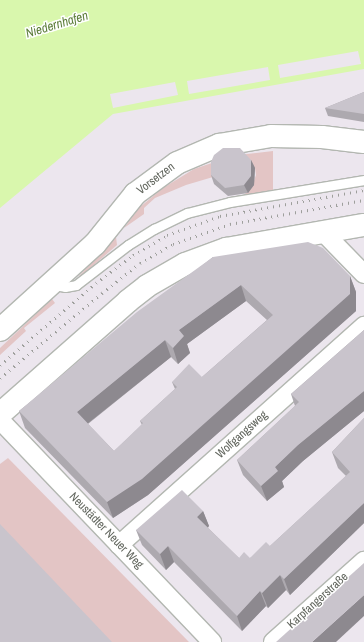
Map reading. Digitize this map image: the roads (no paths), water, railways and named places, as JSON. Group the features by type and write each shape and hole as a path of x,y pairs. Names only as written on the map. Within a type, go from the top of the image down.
{"main road":[{"name":"Vorsetzen","path":"0,330 52,285 95,244 135,194 159,174 196,153 239,141 271,136 322,137 364,142"},
{"path":"0,414 106,319 165,275 204,256 226,249 364,224"}],"street":[{"path":"322,231 364,274"},
{"name":"Wolfgangsweg","path":"119,544 364,326"},
{"name":"Neustädter Neuer Weg","path":"0,420 212,642"},
{"name":"Karpfangerstraße","path":"273,642 364,561"}],"lane":[{"path":"52,285 65,287 76,285 128,245 154,229 187,213 230,202 364,180"}],"water":[{"name":"Niedernhafen","path":"0,0 364,0 364,69 113,114 0,208"}],"railway":[{"path":"0,365 96,283 133,255 167,235 220,216 364,190"},
{"path":"0,378 140,263 173,244 230,224 364,200"}]}
